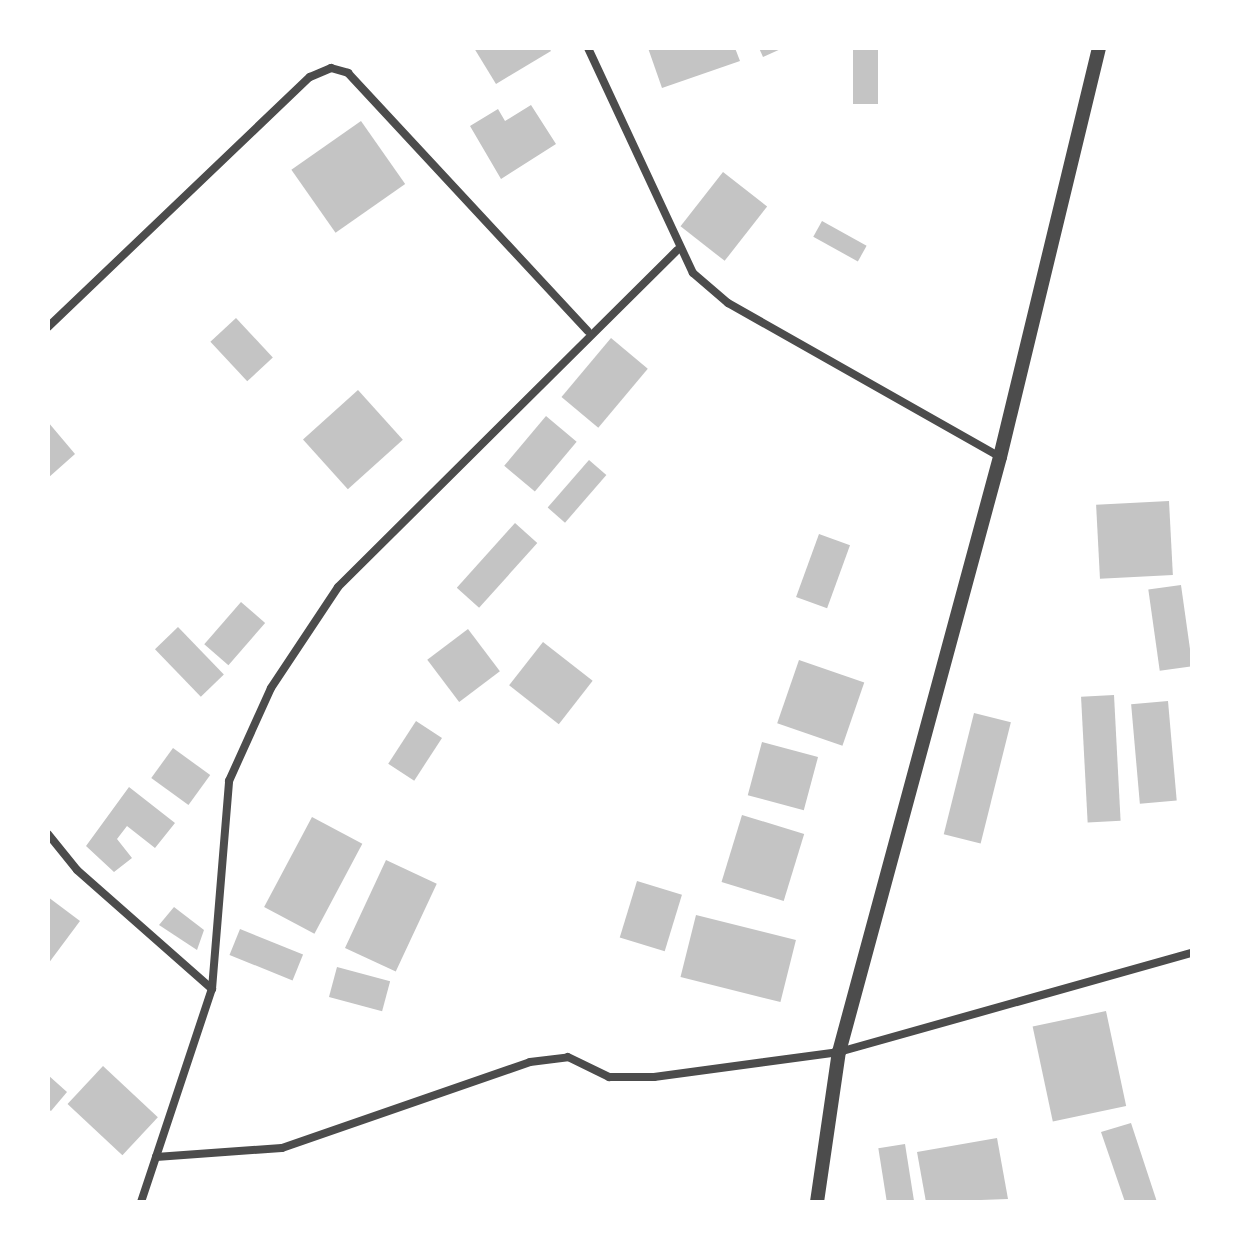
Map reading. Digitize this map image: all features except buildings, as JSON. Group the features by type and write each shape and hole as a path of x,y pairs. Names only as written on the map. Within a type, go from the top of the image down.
{"street":[{"path":"588,48 677,250 728,303 1000,457"},
{"path":"817,1202 839,1052 1000,457 1099,48"},
{"path":"48,327 310,77 331,68 348,73 588,331"},
{"path":"141,1202 212,989 229,781 271,688 338,587 588,331 677,250"},
{"path":"48,834 77,870 212,989"},
{"path":"156,1157 282,1148 530,1062 568,1057 609,1077 654,1077 839,1052 1192,953"}]}
